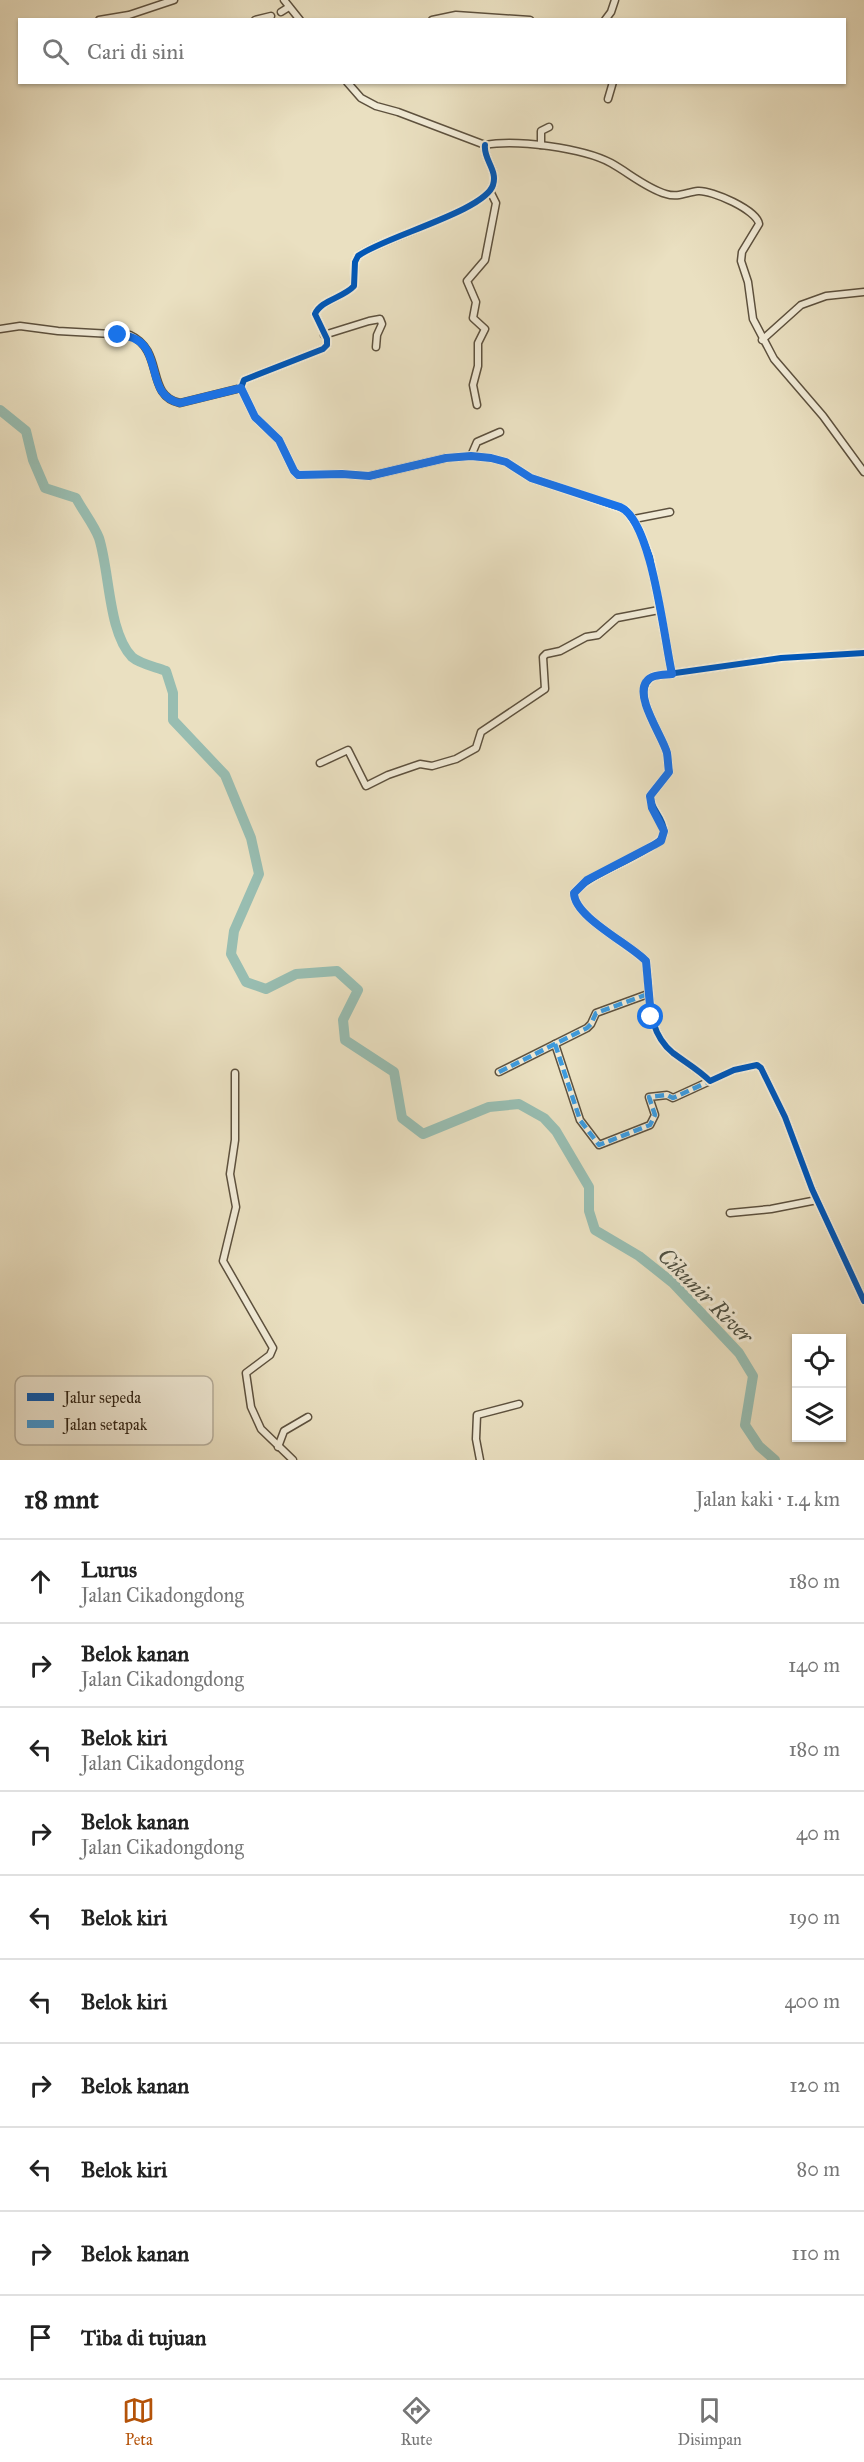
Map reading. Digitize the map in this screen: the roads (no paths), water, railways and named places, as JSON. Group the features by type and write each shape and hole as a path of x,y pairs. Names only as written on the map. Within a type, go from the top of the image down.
{"street":[{"path":"103,18 126,15 174,0"},
{"path":"284,0 298,18"},
{"path":"606,18 615,0"},
{"path":"281,12 289,7"},
{"path":"442,18 456,15 501,18"},
{"path":"263,18 271,16"},
{"path":"349,84 361,98 376,106 418,119 485,145 508,142 541,145 608,162 656,191 670,195 708,192 733,202 755,215 759,224 745,246 741,261 748,282 753,320 774,359 823,417 864,472"},
{"path":"608,99 612,84"},
{"path":"541,145 541,131 549,127"},
{"path":"485,145 484,151 494,180 490,191 467,207 358,256 355,262 354,286 340,297 323,304 316,310 315,314 328,342 323,349 244,380 241,388 255,417 279,440 294,471 302,476 323,473 369,476 424,462 471,456 506,462 531,478 626,510 634,519 650,557 672,674"},
{"path":"477,405 473,385 478,366 477,345 485,329 472,318 476,302 467,281 485,260 496,203 490,191"},
{"path":"762,340 801,305 826,296 864,292"},
{"path":"324,335 380,319 382,324 377,335 376,347"},
{"path":"0,329 20,326 58,331 130,335 139,339 148,349 164,395 173,402 180,403 241,388"},
{"path":"471,456 477,442 500,432"},
{"path":"634,519 670,512"},
{"path":"320,763 348,750 366,786 419,764 434,765 459,758 476,748 481,732 545,689 543,657 545,655 560,651 586,637 598,634 617,618 659,610"},
{"path":"710,1081 671,1051 660,1039 651,1017 646,961 601,927 580,908 574,898 574,893 587,880 640,854 661,841 664,836 663,825 652,808 650,796 669,772 667,752 648,712 644,686 646,681 654,676 781,658 864,652"},
{"path":"499,1072 590,1025 596,1013 648,994"},
{"path":"555,1044 579,1116 599,1145 650,1125 655,1115 649,1096 668,1095 673,1098 734,1070 759,1066 785,1117 817,1200 864,1301"},
{"path":"235,1073 235,1140 230,1174 236,1207 223,1261 273,1348 270,1355 248,1371 246,1379 251,1407 261,1429 293,1460"},
{"path":"730,1213 771,1209 817,1200"},
{"path":"480,1460 476,1439 477,1415 519,1404"},
{"path":"278,1446 285,1431 308,1417"}],"waterway":[{"name":"Cikunir River","path":"0,410 26,431 33,460 45,488 76,498 99,538 114,618 124,646 135,659 166,671 173,693 173,720 225,775 251,838 259,874 234,931 231,954 246,982 266,989 296,974 337,971 358,990 343,1020 345,1040 394,1072 402,1118 423,1134 489,1107 519,1104 544,1118 556,1131 589,1187 589,1211 595,1230 639,1256 673,1283 739,1353 753,1376 745,1425 759,1446 775,1460"}]}
